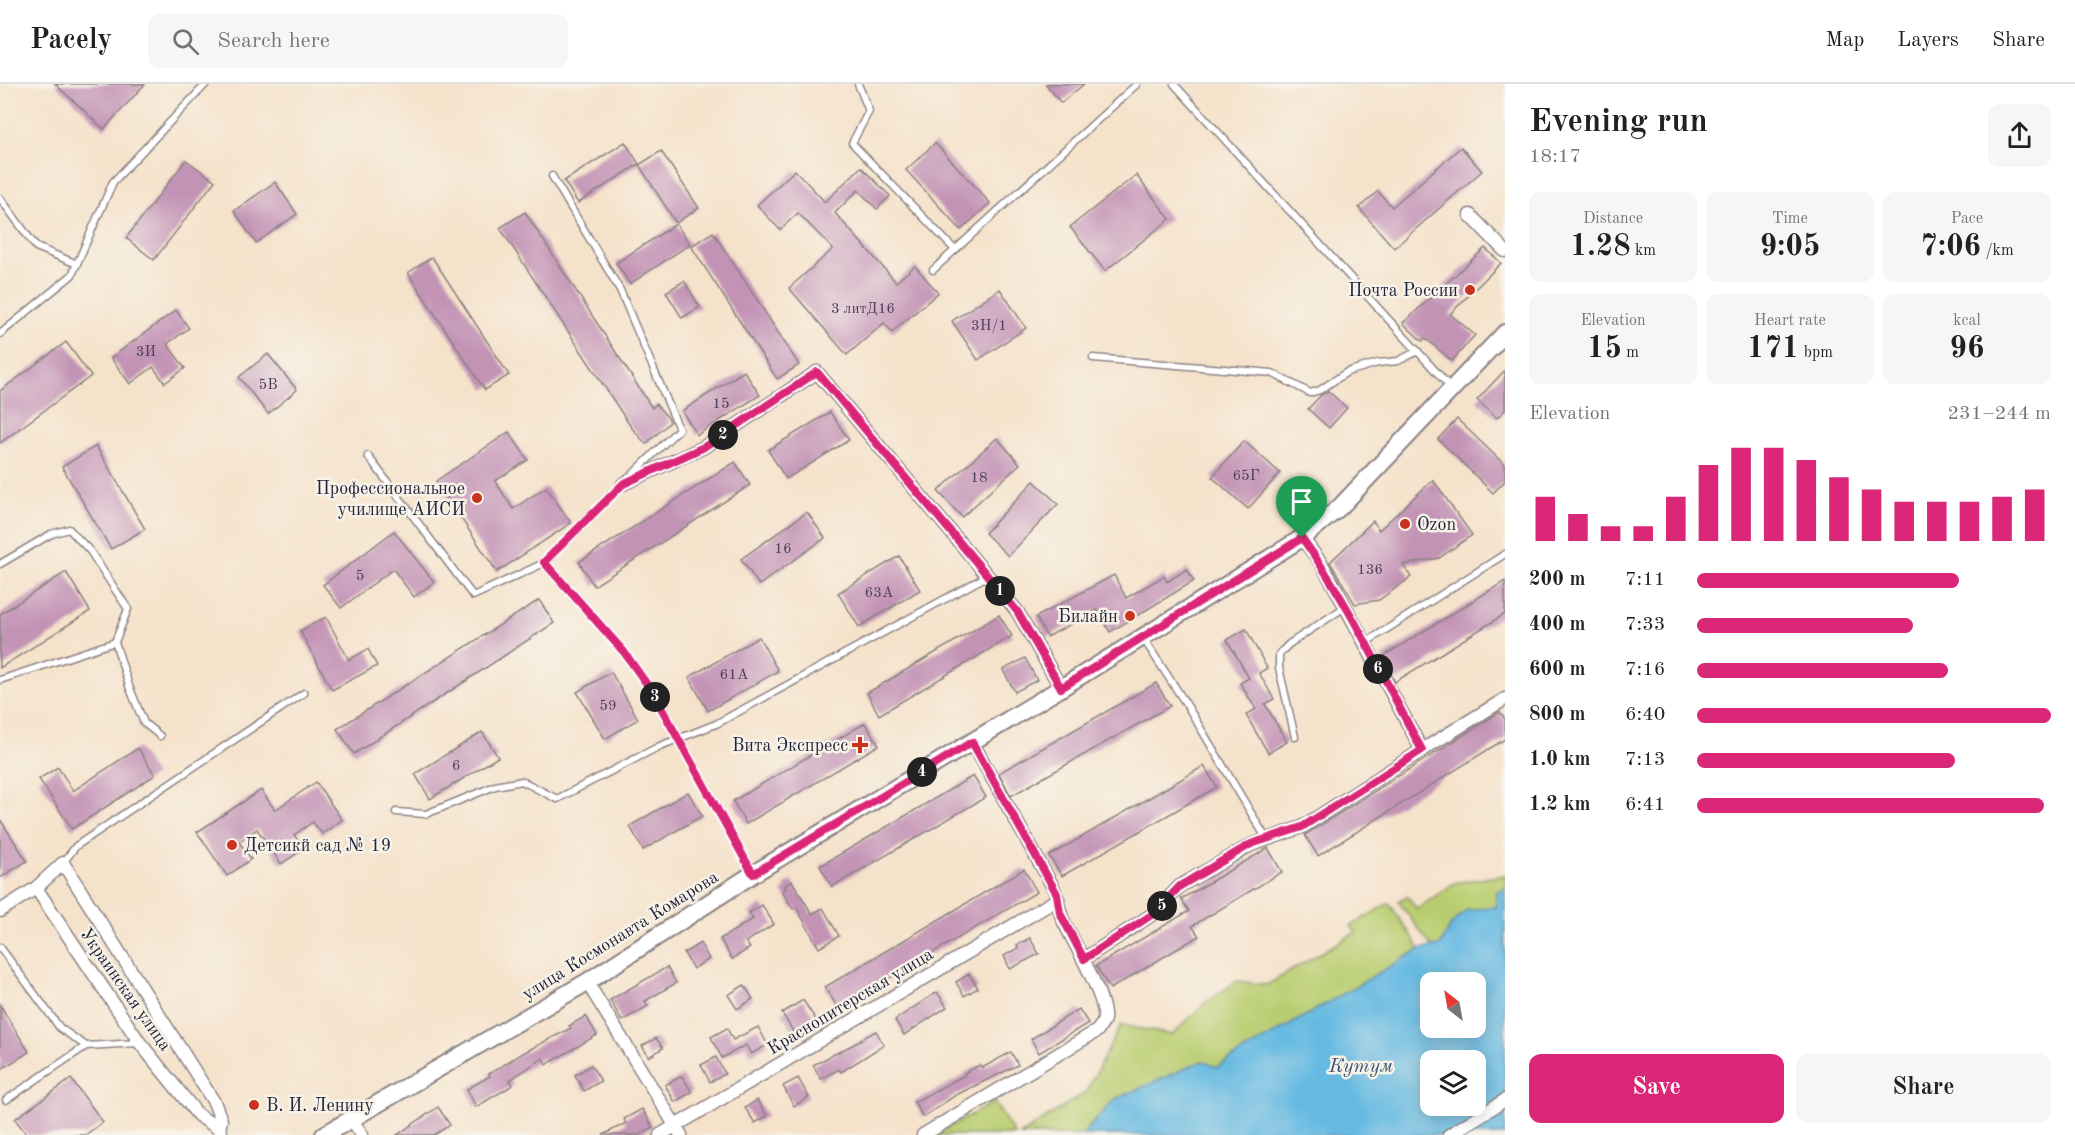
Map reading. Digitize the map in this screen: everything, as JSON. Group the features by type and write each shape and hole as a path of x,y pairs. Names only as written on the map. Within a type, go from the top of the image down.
{"main road":[{"name":"улица Космонавта Комарова","path":"324,1135 587,982 753,874 1143,638 1302,538 1340,507 1505,333"}],"street":[{"path":"1470,215 1505,251"},
{"path":"623,484 704,447 817,372 1017,611 1061,688"},
{"path":"1302,538 1321,563 1346,607 1422,750"},
{"path":"1084,959 1153,914 1180,886 1251,844 1302,827 1505,699"},
{"path":"923,1135 1097,1031 1104,1022 1105,1011 1084,959 1060,913 1058,899 972,742"},
{"path":"0,911 36,888 63,863 214,1102 221,1119 221,1132"},
{"name":"Украинская улица","path":"36,888 140,1043 198,1115 221,1132"},
{"name":"Краснопитерская улица","path":"660,1135 678,1130 1058,899"},
{"path":"587,982 678,1130"},
{"path":"1449,1135 1505,1100"},
{"path":"351,1118 362,1135"}],"lane":[{"path":"0,334 72,275 112,182 206,84"},
{"path":"858,84 869,111 852,143 955,250"},
{"path":"933,270 1137,84"},
{"path":"1174,84 1452,389"},
{"path":"368,456 473,596 544,562 679,429 620,290 552,176"},
{"path":"0,198 36,247 77,264"},
{"path":"1094,358 1272,373 1310,393 1320,390 1347,372 1378,363 1398,361 1418,351"},
{"path":"0,564 51,534 69,529 90,551 128,609 115,642 144,723 160,736"},
{"path":"1365,643 1505,554"},
{"path":"544,562 624,652 653,693 753,874"},
{"path":"396,812 426,814 495,786 522,781 557,799 660,746 716,724 987,576"},
{"path":"1295,736 1278,668 1279,654 1289,644 1346,607"},
{"path":"1143,638 1188,707 1266,838"},
{"path":"0,680 115,642"},
{"path":"63,863 76,846 304,693"},
{"path":"0,947 60,1028 86,1046"},
{"path":"6,1100 86,1046 140,1043"}],"green space":[{"path":"1505,875 1505,888 1497,892 1496,907 1451,925 1440,946 1432,947 1398,901 1407,896 1417,909 1454,883"},
{"path":"1389,903 1420,949 1217,1068 1115,1099 1082,1135 1020,1135 1086,1092 1121,1025 1172,1035 1204,1004 1237,981 1267,985 1356,932 1351,926"},
{"path":"994,1102 1015,1135 935,1135"}],"water":[{"name":"Кутум","path":"1505,888 1505,1135 1082,1135 1115,1099 1202,1061 1217,1067 1420,949 1440,946 1451,925 1467,910 1496,907 1497,891"}],"building":[{"path":"55,84 145,84 104,129"},
{"path":"1046,84 1084,84 1061,103"},
{"path":"625,142 639,164 578,203 564,181"},
{"path":"935,143 990,203 961,230 906,170"},
{"path":"1461,147 1482,171 1394,248 1359,208 1378,191 1392,207"},
{"path":"661,151 699,208 676,223 639,165"},
{"path":"186,160 215,181 154,260 126,238"},
{"path":"861,167 890,196 877,209 858,190 835,213 896,282 915,266 938,293 892,332 884,323 847,355 789,288 833,249 798,213 780,230 757,205 795,170 825,202"},
{"path":"1136,175 1170,219 1105,271 1070,227"},
{"path":"275,182 297,214 256,243 234,211"},
{"path":"525,212 652,408 656,404 668,418 670,422 646,444 631,427 500,228"},
{"path":"676,224 690,244 630,284 616,263"},
{"path":"713,232 799,365 777,379 691,246"},
{"path":"1485,248 1501,263 1450,314 1475,335 1452,361 1425,338 1422,341 1403,323"},
{"path":"432,257 509,375 485,390 408,273"},
{"path":"684,281 700,307 682,318 666,292"},
{"path":"1000,289 1026,328 978,360 952,321"},
{"path":"176,310 189,328 167,344 185,368 165,383 153,367 130,384 111,358"},
{"path":"66,342 91,376 0,443 0,391"},
{"path":"268,354 297,390 268,414 239,377"},
{"path":"1505,370 1505,410 1497,418 1477,400"},
{"path":"744,371 760,395 697,435 682,411"},
{"path":"1328,391 1347,408 1329,428 1308,409"},
{"path":"830,412 849,440 786,479 768,450"},
{"path":"1457,419 1505,465 1505,481 1493,493 1438,439"},
{"name":"Профессиональное училище АИСИ","path":"509,432 528,460 495,481 513,509 546,487 571,523 497,572 436,481"},
{"path":"997,438 1020,464 962,517 938,491"},
{"path":"1244,441 1280,473 1248,509 1212,477"},
{"path":"96,446 145,529 111,549 62,467"},
{"path":"735,462 750,485 594,586 579,562"},
{"path":"1433,480 1472,535 1439,558 1403,565 1411,577 1379,600 1355,604 1330,562 1373,521 1379,530"},
{"path":"1034,481 1058,504 1008,556 985,533"},
{"path":"807,512 825,538 759,585 741,559"},
{"path":"394,531 434,582 414,597 393,569 341,608 323,585"},
{"path":"899,556 920,590 859,627 838,593"},
{"path":"1187,569 1194,581 1110,632 1097,610 1047,637 1036,617 1114,575 1126,598 1164,576 1167,582"},
{"path":"66,572 90,611 0,668 0,614"},
{"path":"1505,581 1505,614 1395,682 1382,657"},
{"path":"539,600 554,623 354,754 337,729"},
{"path":"999,615 1012,636 879,715 867,693"},
{"path":"326,617 349,660 368,649 377,666 332,690 300,631"},
{"path":"1246,629 1267,668 1259,673 1274,699 1265,704 1287,742 1268,753 1246,715 1256,709 1240,683 1249,678 1227,640"},
{"path":"759,637 778,671 708,711 689,677"},
{"path":"1025,658 1037,680 1015,692 1003,670"},
{"path":"611,672 638,719 605,739 577,692"},
{"path":"1156,683 1170,706 1011,796 999,773"},
{"path":"1500,712 1505,719 1505,739 1318,856 1305,835"},
{"path":"865,723 879,745 746,824 733,801"},
{"path":"482,732 498,757 430,799 415,774"},
{"path":"138,748 155,775 72,829 39,779 58,767 73,791"},
{"path":"1204,766 1217,787 1062,876 1049,856"},
{"path":"973,776 986,797 832,887 820,866"},
{"path":"316,782 342,820 322,834 313,822 294,835 304,849 281,864 257,829 239,842 251,859 227,876 197,832 261,790 275,810"},
{"path":"688,792 702,816 643,850 630,826"},
{"path":"0,819 27,861 0,878"},
{"path":"1268,848 1282,872 1192,926 1199,936 1110,989 1096,966 1189,911 1181,899"},
{"path":"1024,869 1037,892 838,1008 825,987"},
{"path":"792,881 812,914 823,908 839,936 819,948 796,907 793,909 782,891 786,889 784,886"},
{"path":"762,905 774,924 746,942 750,948 732,959 720,939 753,919 749,913"},
{"path":"1030,938 1039,954 1010,969 1004,956"},
{"path":"700,943 709,959 693,969 684,953"},
{"path":"667,967 676,983 645,1001 648,1006 622,1021 610,1000"},
{"path":"969,974 978,988 964,996 956,982"},
{"path":"744,985 753,999 737,1009 728,995"},
{"path":"937,992 947,1007 904,1035 895,1020"},
{"path":"803,1000 816,1020 794,1033 782,1013"},
{"path":"0,1005 29,1052 0,1070"},
{"path":"1079,1009 1088,1023 1039,1053 1031,1039"},
{"path":"586,1016 597,1035 546,1065 543,1058 510,1080 513,1085 476,1107 467,1089 521,1054 571,1028 569,1026"},
{"path":"758,1027 768,1045 751,1054 746,1045 722,1058 711,1037 727,1028 733,1040"},
{"path":"876,1031 884,1045 841,1072 839,1069 821,1079 813,1065"},
{"path":"656,1038 663,1048 649,1057 642,1046"},
{"path":"1011,1052 1018,1065 956,1095 923,1117 914,1102 965,1075 964,1073 980,1065 982,1068"},
{"path":"716,1057 725,1074 710,1082 701,1065"},
{"path":"591,1065 601,1081 584,1091 575,1075"},
{"path":"682,1076 692,1092 675,1102 665,1085"},
{"path":"798,1078 809,1097 794,1106 783,1086"},
{"path":"71,1079 103,1122 85,1135 27,1135 15,1119"},
{"path":"757,1100 767,1116 755,1123 745,1108"},
{"path":"438,1107 450,1125 434,1135 397,1135"},
{"path":"642,1109 653,1127 639,1135 603,1135 626,1123 624,1119"}],"place":[{"name":"Почта России","path":"1470,290"},
{"name":"Профессиональное училище АИСИ","path":"477,498"},
{"name":"Ozon","path":"1405,524"},
{"name":"Билайн","path":"1130,616"},
{"name":"Вита Экспресс","path":"860,745"},
{"name":"Детсикй сад № 19","path":"232,845"},
{"name":"В. И. Ленину","path":"254,1105"}],"route":[{"path":"817,372 1017,611 1061,688 1302,538 1321,563 1337,591 1422,750 1302,827 1251,844 1180,886 1160,909 1084,959 1064,923 1057,894 972,742 753,874 653,693 624,652 544,562 623,484 704,447 817,372"}]}
